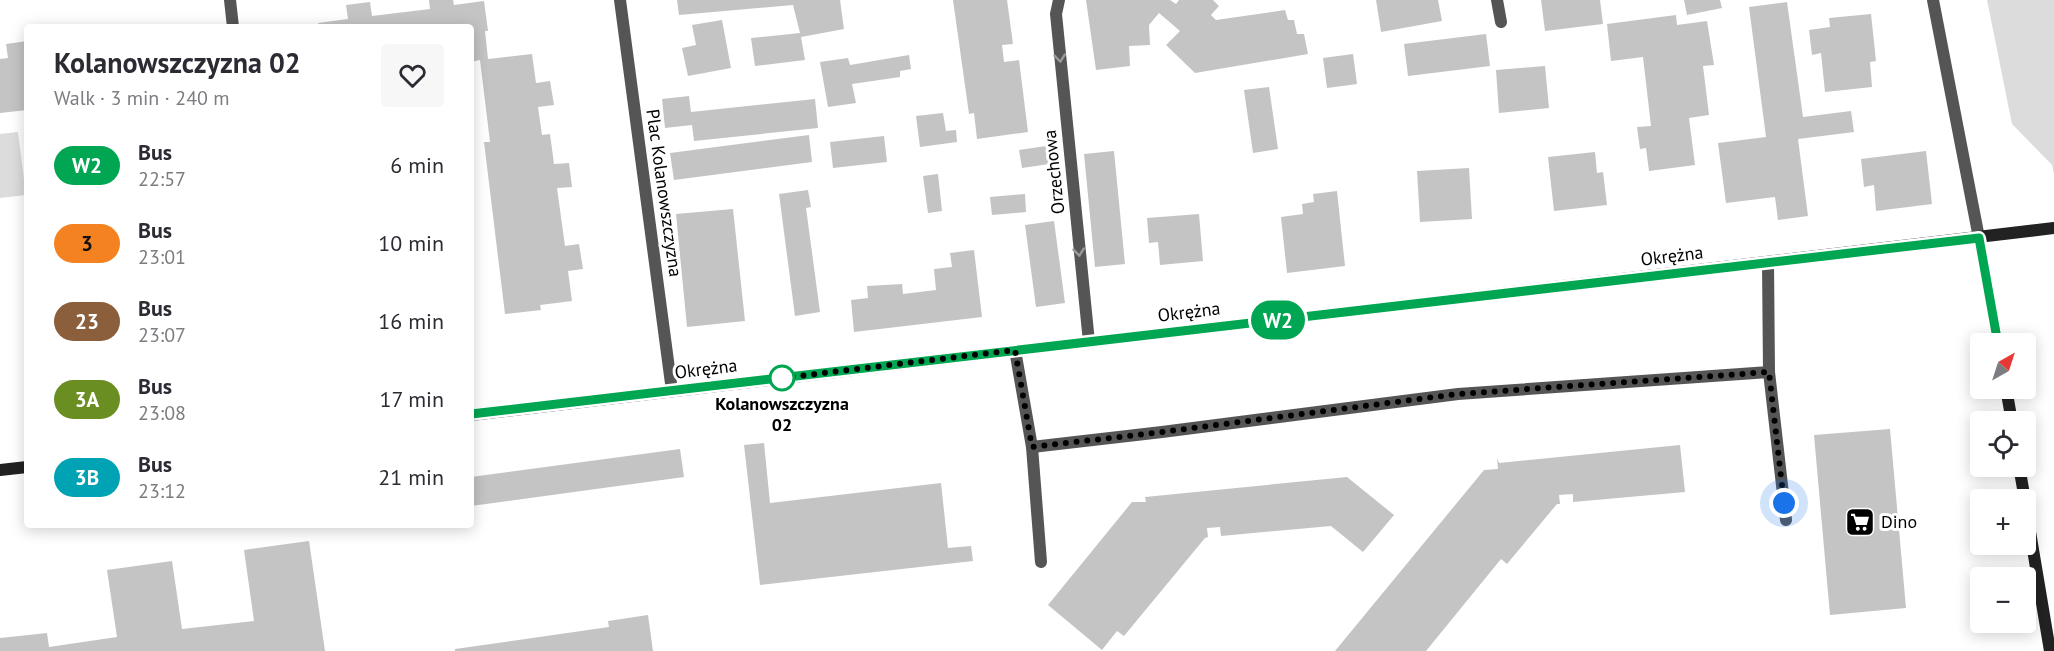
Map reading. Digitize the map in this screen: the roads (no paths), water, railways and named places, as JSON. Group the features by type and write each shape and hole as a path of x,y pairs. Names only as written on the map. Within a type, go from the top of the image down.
{"street":[{"path":"230,0 233,24"},
{"name":"Plac Kolanowszczyzna","path":"620,0 672,391"},
{"name":"Orzechowa","path":"1059,0 1056,14 1089,342"},
{"path":"1497,0 1501,22"},
{"path":"1933,0 1996,333"},
{"name":"Okrężna","path":"474,415 2054,228"},
{"path":"1768,262 1769,372 1786,520"},
{"path":"1015,350 1032,447 1041,562"},
{"path":"1032,447 1458,394 1769,372"},
{"path":"0,470 24,467"},
{"path":"2034,555 2050,651"}],"place":[{"name":"Kolanowszczyzna 02","path":"782,378"},
{"name":"Dino","path":"1860,522"}]}
